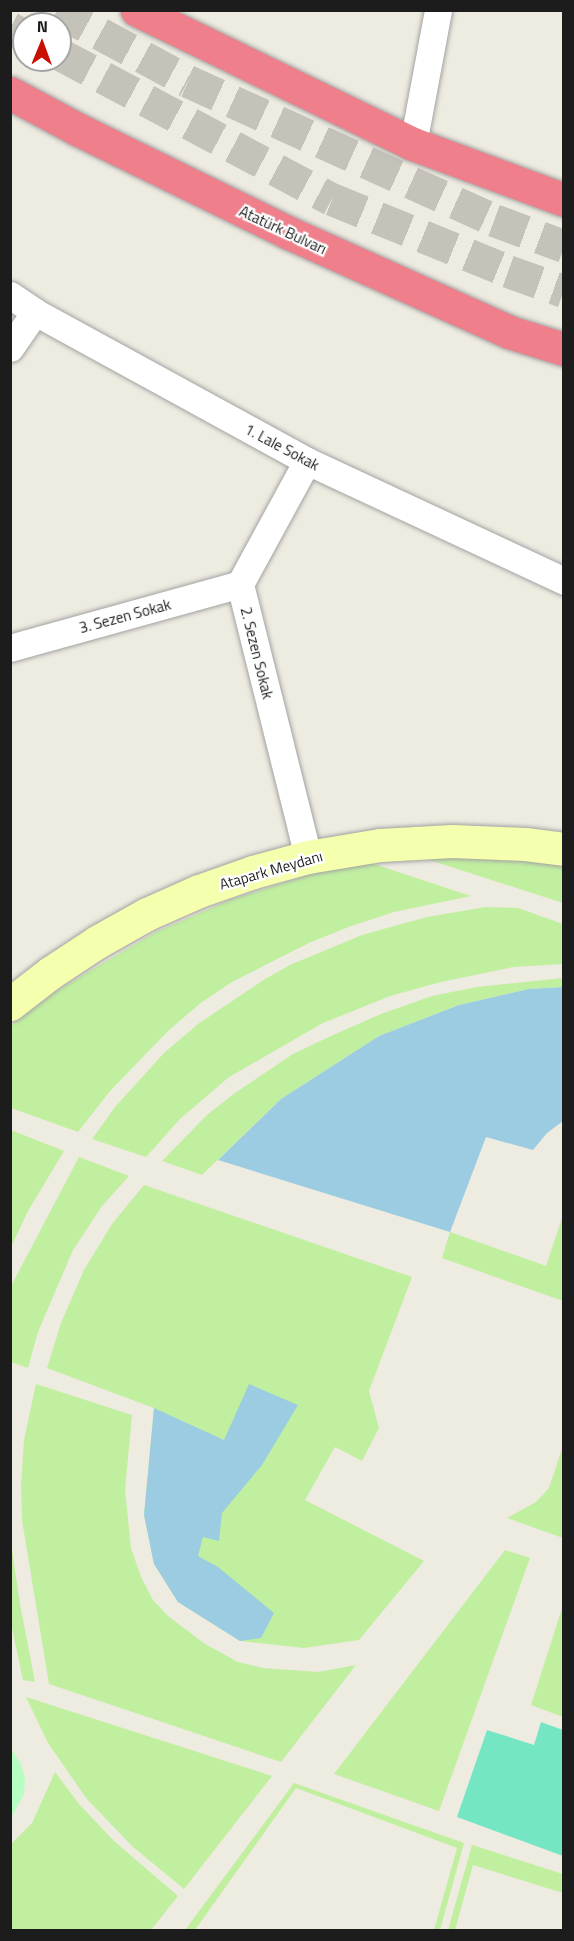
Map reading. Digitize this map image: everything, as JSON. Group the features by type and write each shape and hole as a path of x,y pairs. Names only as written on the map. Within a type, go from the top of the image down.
{"highway":[{"path":"137,10 413,144 564,200"},
{"name":"Atatürk Bulvarı","path":"10,93 77,129 287,232 509,332 564,349"}],"main road":[{"name":"Atapark Meydanı","path":"10,1004 88,948 147,914 210,887 308,857 380,845 452,841 525,844 564,849"}],"street":[{"path":"413,144 438,10"},
{"name":"1. Lale Sokak","path":"10,295 35,312 307,461 564,581"},
{"path":"10,348 35,312"},
{"path":"240,584 307,461"},
{"name":"3. Sezen Sokak","path":"10,648 240,584"},
{"name":"2. Sezen Sokak","path":"240,584 308,857"}],"green space":[{"path":"408,853 563,862 563,903"},
{"path":"359,859 471,896 394,912 351,926 309,943 232,982 202,1002 169,1030 110,1091 78,1132 11,1108 10,1026 61,988 156,932 230,900"},
{"path":"486,907 518,908 563,924 563,964 513,967 441,982 390,996 323,1023 229,1077 180,1119 146,1157 92,1139 115,1107 164,1053 198,1024 265,979 290,965 362,935 427,917"},
{"path":"563,978 563,987 529,989 459,1005 379,1036 281,1099 202,1175 162,1161 207,1115 235,1093 293,1054 331,1036 381,1014 432,996 477,987"},
{"path":"11,1130 64,1151 28,1211 11,1247"},
{"path":"79,1157 129,1176 102,1206 73,1250 38,1332 28,1368 11,1362 11,1286"},
{"path":"144,1185 412,1277 369,1391 379,1428 362,1461 335,1447 305,1500 424,1561 359,1640 304,1648 240,1641 178,1602 154,1564 144,1515 154,1408 47,1368 61,1323 84,1270 112,1224"},
{"path":"563,1215 563,1301 442,1258 450,1232 546,1266"},
{"path":"36,1384 132,1415 125,1490 131,1548 141,1577 153,1600 168,1616 205,1644 238,1662 263,1668 318,1672 356,1665 281,1762 49,1684 22,1520 21,1486 24,1440"},
{"path":"563,1446 563,1538 507,1518 536,1502 549,1488"},
{"path":"11,1543 35,1682 23,1680 11,1624"},
{"path":"505,1550 530,1558 439,1811 334,1774"},
{"path":"563,1605 564,1716 563,1717 531,1705"},
{"path":"26,1697 272,1776 184,1889 133,1847 86,1798 48,1743"},
{"path":"541,1722 563,1730 563,1856 457,1817 487,1730 534,1745"},
{"path":"11,1749 21,1764 25,1779 24,1794 11,1818"},
{"path":"55,1772 79,1804 114,1841 178,1896 151,1930 11,1930 11,1844 32,1823"},
{"path":"294,1783 464,1843 440,1930 434,1930 457,1848 296,1788 195,1930 185,1930"},
{"path":"472,1845 563,1874 563,1893 473,1865 455,1930 448,1930"}],"water":[{"path":"563,987 563,1121 547,1133 533,1150 486,1137 450,1232 218,1160 281,1099 379,1036 459,1005 529,989"},
{"path":"249,1384 298,1405 262,1465 222,1513 219,1541 203,1537 198,1556 218,1567 274,1613 261,1638 240,1641 178,1602 154,1564 144,1515 154,1408 224,1440"}],"tunnel":[{"path":"57,10 188,81 494,220 564,246"},
{"path":"72,60 332,199 508,271 564,291"}]}
